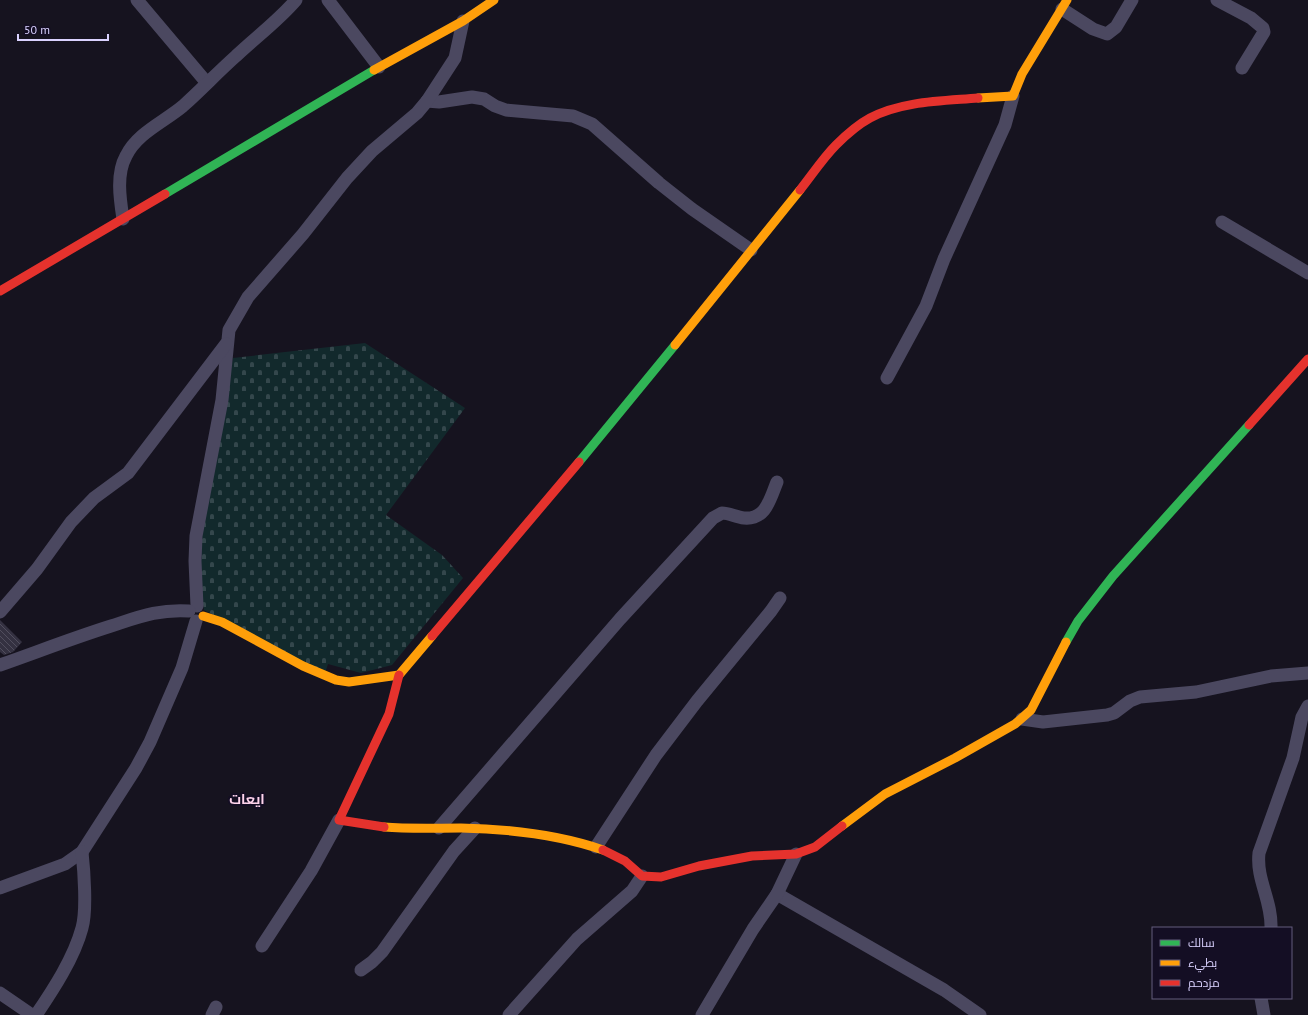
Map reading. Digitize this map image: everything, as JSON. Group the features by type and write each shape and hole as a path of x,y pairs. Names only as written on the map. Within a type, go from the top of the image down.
{"street":[{"path":"137,0 207,83"},
{"path":"122,219 120,183 126,156 137,140 183,106 283,15 296,0"},
{"path":"0,292 379,67 463,21 494,0"},
{"path":"886,378 926,306 944,259 1005,125 1013,96 1022,74 1064,5 1093,30 1107,34 1116,27 1132,0"},
{"path":"1217,0 1251,18 1263,28 1264,32 1242,68"},
{"path":"330,1 379,67"},
{"path":"0,888 65,864 82,852 136,768 150,742 182,668 196,614 196,536 222,400 226,344 229,330 248,297 313,222 347,178 372,151 417,113 455,58 463,21"},
{"path":"262,946 311,871 339,820 389,714 399,675 503,553 835,146 855,128 870,118 888,111 927,102 1013,96"},
{"path":"426,101 439,102 472,97 484,99 506,110 573,116 583,119 592,124 659,184 686,205 751,250"},
{"path":"1222,222 1308,273"},
{"path":"0,612 36,569 76,517 94,498 128,473 226,344"},
{"path":"642,876 661,877 699,866 752,856 796,854 816,846 885,794 1003,732 1022,719 1031,710 1043,684 1078,621 1101,591 1308,358"},
{"path":"438,828 620,619 713,518 722,513 747,518 753,518 760,515 767,508 777,482"},
{"path":"596,847 656,755 697,701 780,598"},
{"path":"0,665 77,637 155,612 170,610 196,614 222,622 303,666 336,680 349,682 399,675"},
{"path":"1022,719 1043,722 1100,716 1114,713 1130,701 1140,697 1196,692 1271,676 1308,673"},
{"path":"1271,927 1270,906 1259,876 1257,865 1259,853 1294,758 1303,713 1308,706"},
{"path":"339,820 355,825 475,828 532,834 596,847 622,858 636,868 642,876"},
{"path":"361,970 382,952 454,851 475,828"},
{"path":"36,1015 50,996 82,928 84,891 82,852"},
{"path":"702,1015 753,929 777,894 796,854"},
{"path":"509,1015 577,939 632,891 642,876"},
{"path":"777,894 944,990 980,1015"},
{"path":"0,993 32,1015"},
{"path":"1261,999 1264,1015"}],"green space":[{"path":"365,343 465,408 386,515 442,555 463,578 392,665 361,673 328,664 325,673 204,610 196,565 213,457 233,358"}],"building":[{"path":"0,620 22,642 13,652 4,655 0,652"}],"traffic: fast":[{"path":"165,194 374,70"},
{"path":"579,462 675,345"},
{"path":"1066,642 1078,621 1113,576 1249,425"}],"traffic: slow":[{"path":"374,70 463,21 494,0"},
{"path":"978,98 1013,96 1022,74 1067,0"},
{"path":"675,345 800,190"},
{"path":"203,616 222,622 303,666 336,680 349,682 399,675 432,636"},
{"path":"842,826 885,794 955,758 1015,724 1031,710 1066,642"},
{"path":"384,827 461,828 515,831 551,836 603,850"}],"traffic: jam":[{"path":"800,190 836,145 852,130 870,118 882,112 909,105 978,98"},
{"path":"0,291 165,194"},
{"path":"1249,425 1308,359"},
{"path":"432,636 579,462"},
{"path":"384,827 339,820 389,714 399,675"},
{"path":"603,850 625,861 642,876 661,877 699,866 752,856 796,854 815,847 842,826"}],"district":[{"name":"ايعات","path":"247,799"}]}
